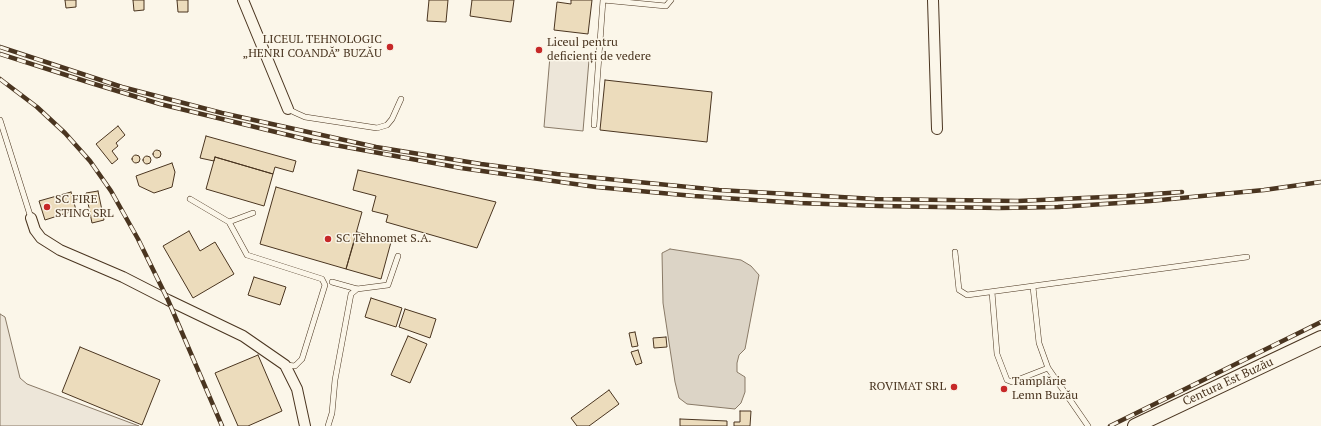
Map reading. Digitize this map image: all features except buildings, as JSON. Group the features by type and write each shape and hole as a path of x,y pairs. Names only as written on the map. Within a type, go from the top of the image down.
{"main road":[{"name":"Centura Est Buzău","path":"1135,426 1321,338"}],"street":[{"path":"243,0 288,109"},
{"path":"933,0 937,129"},
{"path":"31,218 35,230 41,238 60,250 123,277 243,336 285,365 297,389 305,426"}],"lane":[{"path":"594,125 603,0 666,6 671,0"},
{"path":"288,109 305,117 377,128 387,125 392,119 401,99"},
{"path":"0,120 31,218"},
{"path":"190,199 229,222 247,255 357,289 388,285 398,256"},
{"path":"229,222 253,213"},
{"path":"955,252 960,290 967,295 1247,257"},
{"path":"322,279 326,285"},
{"path":"285,365 295,366 302,359 326,285 332,282"},
{"path":"345,285 351,294"},
{"path":"1033,287 1039,343 1048,368 1088,426"},
{"path":"328,426 332,413 335,380 351,294 357,289"},
{"path":"992,292 997,354 1007,380 1012,382 1048,368"}],"shaded area":[{"path":"550,56 589,60 583,131 544,127"},
{"path":"670,249 741,260 751,266 759,275 745,349 739,355 737,363 737,372 745,377 745,392 741,403 735,409 687,404 679,398 675,382 663,303 662,253"},
{"path":"0,314 5,317 20,378 27,384 139,426 0,426"}],"railway":[{"path":"0,47 122,87 222,113 376,147 481,164 557,174 719,190 875,199 1018,201 1182,192"},
{"path":"0,54 160,104 313,141 461,168 596,187 694,196 799,203 999,208 1058,207 1150,201 1264,190 1321,182"},
{"path":"0,79 37,107 65,133 90,161 111,191 138,239 168,300 222,426"},
{"path":"1110,426 1321,322"}],"place":[{"name":"LICEUL TEHNOLOGIC „HENRI COANDĂ” BUZĂU","path":"390,47"},
{"name":"Liceul pentru deficienți de vedere","path":"539,50"},
{"name":"SC FIRE STING SRL","path":"47,207"},
{"name":"SC Tehnomet S.A.","path":"328,239"},
{"name":"ROVIMAT SRL","path":"954,387"},
{"name":"Tamplărie Lemn Buzău","path":"1004,389"}]}
